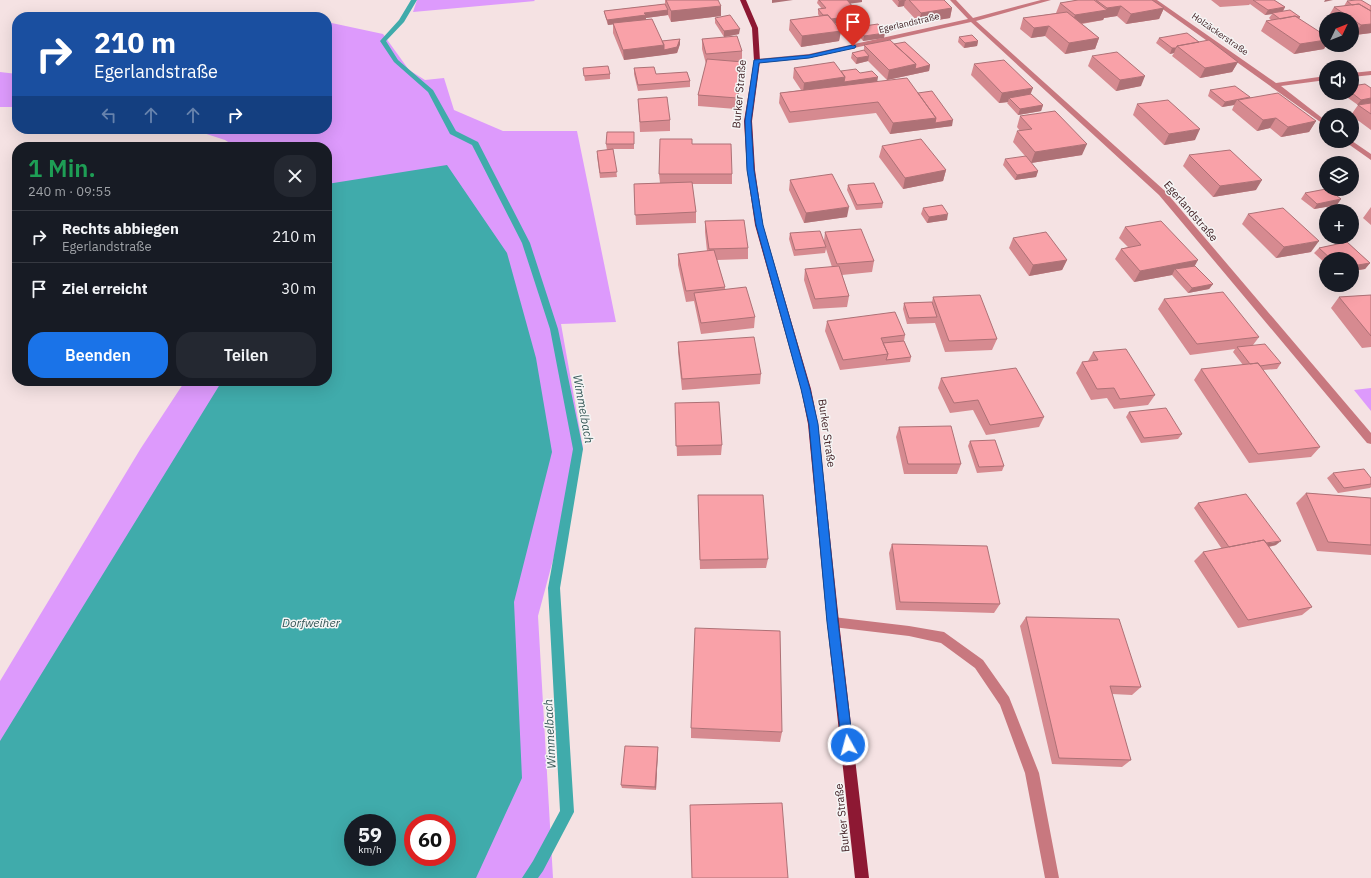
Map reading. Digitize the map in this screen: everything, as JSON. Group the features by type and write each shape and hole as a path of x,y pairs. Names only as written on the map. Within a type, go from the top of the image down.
{"main road":[{"name":"Burker Straße","path":"743,0 755,28 756,61 748,121 751,170 759,225 806,389 813,424 833,622 862,878"}],"street":[{"name":"Egerlandstraße","path":"953,0 972,20 1162,193 1371,440"},
{"name":"Egerlandstraße","path":"756,61 809,56 972,20 1048,0"},
{"name":"Holzäckerstraße","path":"1153,0 1275,85 1319,119"},
{"path":"1359,74 1371,73"},
{"path":"1275,85 1319,79"},
{"path":"1357,148 1371,158"},
{"path":"833,622 909,630 944,638 979,664 1005,701 1032,773 1052,878"}],"shaded area":[{"path":"417,0 534,0 535,1 413,12"},
{"name":"Dorfweiher","path":"332,23 383,34 409,70 425,80 444,78 454,110 503,131 577,131 616,322 561,324 583,448 538,616 553,878 0,878 0,681 141,448 182,386 332,386 332,142 228,142 206,134 332,134"},
{"path":"0,72 12,73 12,107 0,107"},
{"path":"1371,388 1371,411 1354,390"}],"water":[{"name":"Dorfweiher","path":"447,165 507,253 536,358 552,452 514,602 522,778 476,878 0,878 0,741 219,386 332,386 332,183"}],"building":[{"path":"666,0 718,0 721,6 671,11"},
{"path":"819,0 847,0 860,15 831,19 828,15 823,15 818,9 826,8"},
{"path":"909,0 944,0 952,8 921,13"},
{"path":"1078,0 1094,0 1107,10 1075,15 1060,3"},
{"path":"1096,0 1152,0 1164,8 1131,14 1121,6 1107,8"},
{"path":"1253,0 1274,0 1285,7 1268,10"},
{"path":"1361,0 1371,6 1371,11 1359,4 1352,5 1347,1"},
{"path":"665,4 668,10 644,13 646,15 607,20 604,11"},
{"path":"1359,4 1371,11 1371,24 1361,25 1359,24 1359,12 1342,12 1334,7"},
{"path":"1290,10 1300,17 1295,16 1280,19 1272,13"},
{"path":"1067,12 1099,38 1069,43 1049,26 1034,28 1023,18"},
{"path":"730,15 740,29 724,31 715,18"},
{"path":"828,15 841,31 802,36 790,20"},
{"path":"1295,16 1319,31 1319,41 1300,44 1266,21"},
{"path":"652,19 664,45 623,50 613,23"},
{"path":"878,24 885,33 864,36 857,27"},
{"path":"1187,33 1199,42 1172,48 1159,38"},
{"path":"972,35 978,41 965,43 959,37"},
{"path":"737,36 742,51 706,54 702,39"},
{"path":"680,39 677,47 664,50 662,41"},
{"path":"890,40 916,64 889,70 864,45"},
{"path":"1209,40 1238,62 1205,68 1177,46"},
{"path":"905,42 930,65 915,69 916,64 894,44"},
{"path":"864,50 869,56 857,58 852,53"},
{"path":"1117,52 1145,76 1120,80 1092,56"},
{"path":"707,59 743,62 737,98 698,95"},
{"path":"1004,60 1033,88 1002,93 974,64"},
{"path":"834,62 845,77 804,83 794,68"},
{"path":"608,66 610,74 584,76 583,68"},
{"path":"654,67 656,74 687,72 690,81 638,85 634,68"},
{"path":"856,69 860,73 872,71 878,77 844,82 845,77 841,71"},
{"path":"907,78 936,118 893,123 878,102 790,112 780,93"},
{"path":"1365,84 1371,88 1371,98 1361,100 1359,98 1359,85"},
{"path":"1235,86 1250,97 1225,102 1210,90"},
{"path":"932,91 953,120 935,123 936,118 918,93"},
{"path":"1278,93 1316,121 1288,127 1276,118 1263,120 1238,100"},
{"path":"1031,94 1043,105 1020,109 1009,98"},
{"path":"667,97 670,120 640,122 638,99"},
{"path":"1168,100 1200,129 1169,134 1137,104"},
{"path":"1371,103 1371,114 1358,105"},
{"path":"1055,111 1087,144 1035,152 1017,131 1032,129 1020,116"},
{"path":"607,132 634,132 634,144 606,144"},
{"path":"660,139 692,139 692,144 731,144 732,174 659,174"},
{"path":"921,139 946,170 905,178 882,146"},
{"path":"613,149 617,172 600,173 597,151"},
{"path":"1230,150 1262,180 1220,186 1189,155"},
{"path":"1026,156 1038,171 1017,175 1005,159"},
{"path":"832,174 849,207 806,213 790,180"},
{"path":"692,182 696,212 635,215 634,184"},
{"path":"874,183 883,203 857,205 848,185"},
{"path":"1319,190 1319,196 1337,196 1341,199 1317,204 1305,193"},
{"path":"942,205 948,214 929,217 923,208"},
{"path":"1283,208 1319,241 1284,247 1248,214"},
{"path":"744,220 748,248 709,249 705,221"},
{"path":"1161,221 1198,260 1140,271 1121,249 1141,245 1125,227"},
{"path":"861,229 874,261 837,264 825,232"},
{"path":"820,231 826,247 795,250 790,233"},
{"path":"1046,232 1067,260 1033,265 1013,238"},
{"path":"1338,244 1349,244 1358,252 1323,252 1319,248"},
{"path":"714,250 725,287 686,291 678,254"},
{"path":"1359,253 1370,263 1359,265"},
{"path":"839,266 849,296 815,299 805,269"},
{"path":"1195,266 1213,284 1192,288 1175,269"},
{"path":"746,287 755,317 701,323 694,293"},
{"path":"1223,292 1259,337 1197,344 1164,299"},
{"path":"980,295 997,339 949,341 933,297"},
{"path":"1371,295 1371,336 1339,297"},
{"path":"932,302 937,317 909,318 904,303"},
{"path":"895,312 905,335 881,338 888,354 843,360 827,321"},
{"path":"754,337 761,374 682,379 678,342"},
{"path":"904,341 911,357 886,360 888,354 883,343"},
{"path":"1265,344 1281,363 1260,366 1258,363 1250,364 1237,347"},
{"path":"1126,349 1155,395 1120,399 1114,388 1097,389 1082,362 1098,360 1093,352"},
{"path":"1258,363 1320,447 1258,454 1201,369"},
{"path":"1016,368 1044,417 990,425 978,400 954,403 941,378"},
{"path":"719,402 722,445 676,446 675,403"},
{"path":"1166,408 1182,434 1144,438 1129,412"},
{"path":"951,426 961,464 908,464 899,427"},
{"path":"995,440 1004,466 979,467 970,441"},
{"path":"1364,469 1371,478 1371,484 1344,488 1333,473"},
{"path":"1306,493 1371,498 1371,545 1328,542"},
{"path":"1246,494 1281,541 1266,543 1264,540 1229,547 1198,503"},
{"path":"698,495 763,495 768,559 700,560"},
{"path":"1264,540 1312,607 1248,620 1203,552"},
{"path":"892,544 987,546 1000,604 900,602"},
{"path":"1026,617 1119,619 1141,687 1110,686 1131,760 1059,758"},
{"path":"695,628 780,631 782,732 691,728"},
{"path":"625,746 658,747 655,787 621,785"},
{"path":"782,803 788,878 692,878 690,805"}],"waterway":[{"name":"Wimmelbach","path":"414,0 402,21 383,41 396,61 431,91 453,132 475,144 526,243 554,329 578,449 554,588 567,812 538,866 529,878"}],"route":[{"path":"848,745 833,622 813,424 806,389 759,225 751,170 748,121 756,61 809,56 853,46"}]}
